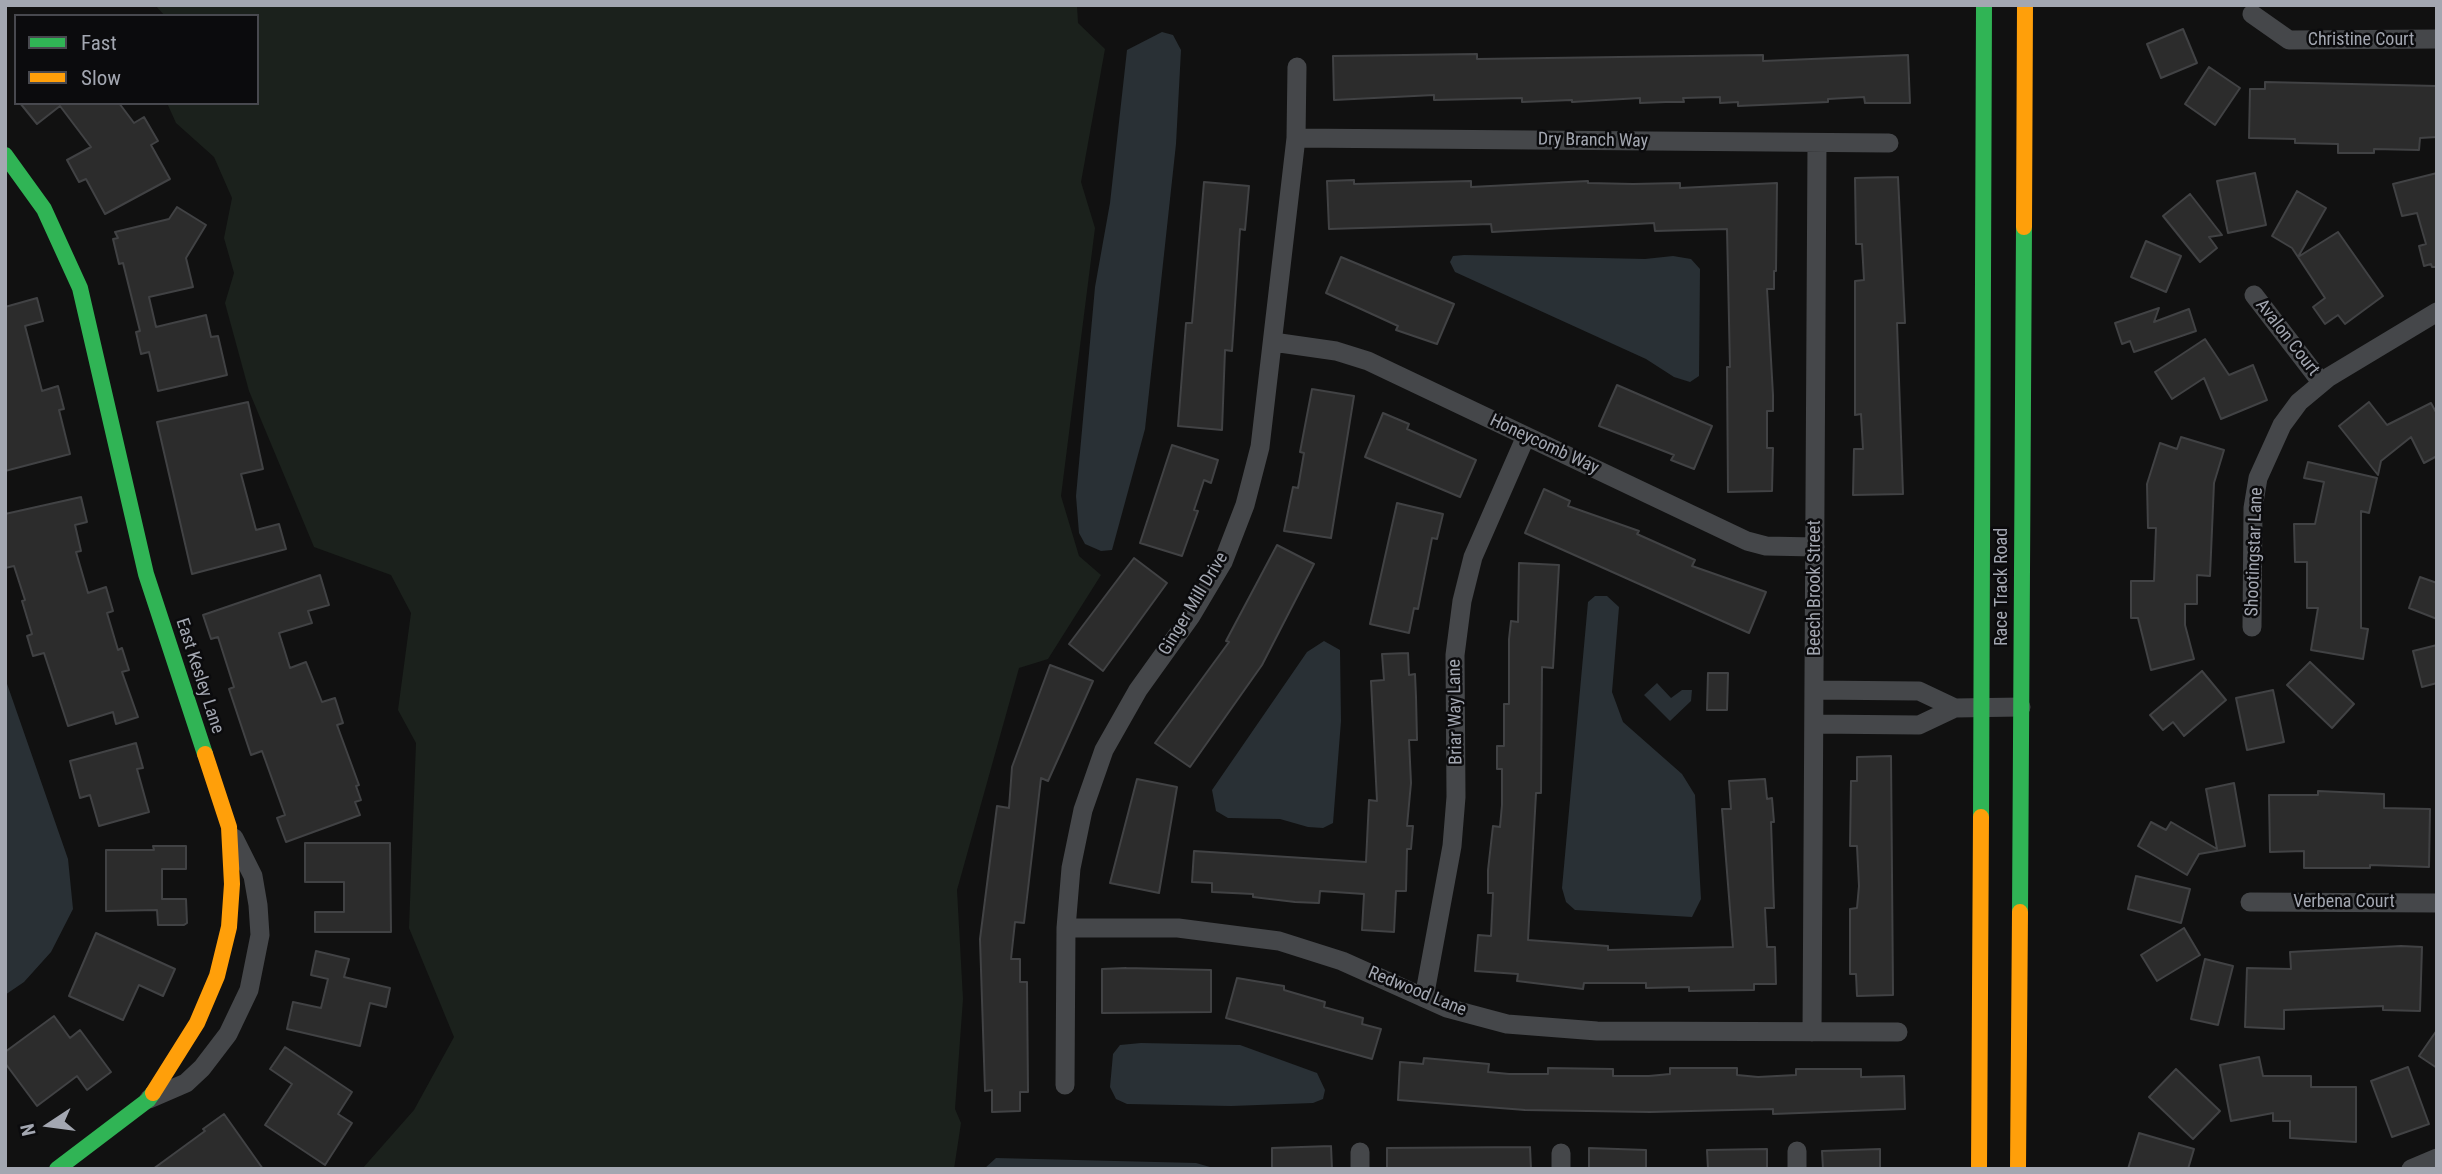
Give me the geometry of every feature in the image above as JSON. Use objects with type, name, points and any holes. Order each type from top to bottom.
[{"type":"main road","name":"Race Track Road","points":[[1979,1169],[1984,5]]},
{"type":"main road","name":"Race Track Road","points":[[2018,1169],[2025,5]]},
{"type":"main road","name":"East Kesley Lane","points":[[5,155],[44,209],[80,288],[146,574],[229,827],[232,884],[229,927],[217,976],[185,1045],[148,1100],[57,1169]]},
{"type":"street","name":"Christine Court","points":[[2252,14],[2289,40],[2437,39]]},
{"type":"street","name":"Ginger Mill Drive","points":[[1065,1085],[1066,928],[1071,868],[1083,810],[1104,750],[1138,690],[1191,616],[1217,573],[1245,505],[1260,447],[1296,138],[1297,67]]},
{"type":"street","name":"Dry Branch Way","points":[[1296,138],[1889,143]]},
{"type":"street","name":"Beech Brook Street","points":[[1812,1032],[1817,143]]},
{"type":"street","name":"Avalon Court","points":[[2254,295],[2321,382]]},
{"type":"street","name":"Shootingstar Lane","points":[[2252,627],[2253,508],[2258,478],[2267,451],[2282,425],[2321,382],[2437,312]]},
{"type":"street","name":"Honeycomb Way","points":[[1273,342],[1336,351],[1368,361],[1747,541],[1766,546],[1815,547]]},
{"type":"street","name":"Briar Way Lane","points":[[1424,998],[1449,859],[1457,797],[1455,655],[1462,601],[1473,556],[1526,436]]},
{"type":"street","points":[[1814,690],[1919,691],[1955,708]]},
{"type":"street","points":[[1814,724],[1919,725],[1955,708],[2021,706]]},
{"type":"street","points":[[148,1100],[186,1083],[202,1068],[228,1034],[249,990],[260,935],[258,905],[253,876],[229,827]]},
{"type":"street","name":"Verbena Court","points":[[2250,902],[2437,903]]},
{"type":"street","name":"Redwood Lane","points":[[1066,928],[1178,928],[1279,941],[1342,961],[1447,1008],[1507,1024],[1597,1031],[1898,1032]]},
{"type":"street","points":[[2411,1169],[2437,1158]]},
{"type":"shaded area","points":[[155,5],[1077,5],[1078,23],[1105,49],[1081,182],[1095,228],[1061,496],[1079,556],[1101,575],[1048,659],[1019,668],[957,890],[963,999],[955,1109],[961,1123],[954,1169],[362,1169],[414,1110],[454,1037],[409,928],[416,743],[398,710],[411,613],[391,575],[314,547],[249,391],[225,303],[234,273],[224,238],[232,198],[214,157],[176,123],[168,105],[259,105],[259,14],[163,14]]},
{"type":"shaded area","points":[[1162,32],[1173,35],[1181,50],[1176,144],[1145,429],[1112,550],[1101,551],[1085,544],[1079,533],[1076,496],[1095,287],[1110,203],[1127,50]]},
{"type":"shaded area","points":[[1453,256],[1645,259],[1673,256],[1691,259],[1700,269],[1699,376],[1690,382],[1674,377],[1646,359],[1455,272],[1450,262]]},
{"type":"shaded area","points":[[1595,596],[1607,596],[1619,607],[1612,692],[1623,722],[1682,774],[1695,795],[1701,899],[1692,917],[1575,910],[1566,902],[1562,888],[1588,602]]},
{"type":"shaded area","points":[[1324,641],[1340,650],[1341,721],[1333,823],[1323,828],[1308,827],[1280,819],[1228,818],[1216,811],[1212,790],[1307,652]]},
{"type":"shaded area","points":[[5,678],[68,859],[73,909],[51,952],[24,982],[5,995]]},
{"type":"shaded area","points":[[1657,683],[1671,698],[1682,690],[1692,690],[1691,701],[1670,721],[1644,695]]},
{"type":"shaded area","points":[[1120,1045],[1240,1045],[1317,1073],[1325,1090],[1323,1099],[1313,1103],[1231,1106],[1127,1104],[1116,1099],[1110,1087],[1113,1054]]},
{"type":"shaded area","points":[[996,1158],[1196,1163],[1217,1169],[984,1169]]},
{"type":"building","points":[[2183,29],[2197,63],[2161,78],[2147,44]]},
{"type":"building","points":[[1477,54],[1477,59],[1763,55],[1763,61],[1908,55],[1910,103],[1865,103],[1864,97],[1828,99],[1828,102],[1738,106],[1738,102],[1720,103],[1720,97],[1683,98],[1684,102],[1640,103],[1640,98],[1572,102],[1522,102],[1522,98],[1434,100],[1434,95],[1334,100],[1333,56]]},
{"type":"building","points":[[2209,67],[2240,88],[2215,125],[2185,104]]},
{"type":"building","points":[[2265,82],[2437,86],[2437,137],[2420,138],[2419,150],[2374,149],[2374,153],[2338,153],[2338,144],[2249,138],[2250,89],[2265,89]]},
{"type":"building","points":[[22,105],[120,105],[134,123],[144,117],[158,141],[151,145],[170,179],[105,214],[86,179],[79,182],[67,160],[91,147],[60,106],[37,124]]},
{"type":"building","points":[[2255,173],[2266,225],[2228,233],[2217,181]]},
{"type":"building","points":[[2437,173],[2437,267],[2432,267],[2431,264],[2424,266],[2419,246],[2426,244],[2417,213],[2402,216],[2393,184]]},
{"type":"building","points":[[1898,177],[1905,323],[1897,323],[1903,494],[1853,495],[1854,449],[1863,449],[1861,414],[1855,415],[1855,281],[1864,280],[1862,244],[1856,244],[1855,178]]},
{"type":"building","points":[[1354,180],[1354,184],[1471,181],[1471,187],[1588,181],[1680,183],[1680,188],[1777,183],[1776,271],[1774,289],[1767,289],[1773,411],[1767,411],[1767,448],[1773,448],[1772,491],[1728,492],[1727,367],[1730,367],[1727,229],[1655,231],[1654,223],[1492,232],[1491,224],[1329,229],[1327,181]]},
{"type":"building","points":[[1204,182],[1249,186],[1245,230],[1240,229],[1232,351],[1225,350],[1222,430],[1178,426],[1186,323],[1192,323]]},
{"type":"building","points":[[2297,191],[2326,208],[2298,257],[2292,248],[2272,236]]},
{"type":"building","points":[[2190,194],[2222,235],[2209,237],[2217,248],[2200,262],[2163,216]]},
{"type":"building","points":[[177,207],[206,225],[186,258],[193,287],[149,297],[156,327],[206,315],[211,337],[218,336],[227,375],[158,391],[149,352],[141,354],[136,332],[140,331],[123,263],[119,264],[113,239],[118,238],[115,232],[169,219]]},
{"type":"building","points":[[2338,232],[2383,296],[2345,324],[2338,315],[2325,324],[2313,307],[2325,298],[2298,257]]},
{"type":"building","points":[[2146,241],[2181,256],[2166,292],[2131,277]]},
{"type":"building","points":[[1341,257],[1454,304],[1437,344],[1396,330],[1398,326],[1326,293]]},
{"type":"building","points":[[37,298],[43,321],[25,326],[42,391],[58,386],[64,409],[59,410],[70,454],[5,471],[5,307]]},
{"type":"building","points":[[2159,308],[2154,322],[2189,309],[2196,331],[2134,352],[2130,341],[2122,344],[2115,323]]},
{"type":"building","points":[[2205,339],[2229,375],[2253,365],[2267,400],[2221,419],[2204,378],[2172,399],[2155,372]]},
{"type":"building","points":[[1617,385],[1712,426],[1694,469],[1671,460],[1674,455],[1599,426]]},
{"type":"building","points":[[1312,389],[1354,396],[1331,538],[1284,531],[1293,487],[1298,488],[1304,453],[1300,452]]},
{"type":"building","points":[[248,402],[263,469],[241,474],[256,530],[279,524],[286,549],[192,574],[157,422]]},
{"type":"building","points":[[2369,402],[2387,425],[2431,403],[2437,414],[2437,456],[2424,463],[2411,437],[2381,461],[2378,475],[2339,426]]},
{"type":"building","points":[[1383,413],[1409,424],[1407,429],[1476,460],[1460,497],[1365,457]]},
{"type":"building","points":[[2181,437],[2224,450],[2214,483],[2210,576],[2197,575],[2197,604],[2185,604],[2185,625],[2194,659],[2151,670],[2138,618],[2131,618],[2131,581],[2154,581],[2156,528],[2148,528],[2147,484],[2160,443],[2177,449]]},
{"type":"building","points":[[1172,445],[1218,460],[1211,483],[1204,480],[1194,510],[1198,511],[1182,556],[1140,543]]},
{"type":"building","points":[[2308,462],[2377,478],[2369,513],[2361,511],[2361,628],[2368,629],[2363,659],[2311,650],[2318,608],[2307,608],[2307,562],[2295,562],[2294,524],[2315,524],[2324,482],[2304,478]]},
{"type":"building","points":[[1544,489],[1570,501],[1568,506],[1639,531],[1637,534],[1695,560],[1692,566],[1766,592],[1749,633],[1525,533]]},
{"type":"building","points":[[81,497],[87,522],[75,525],[81,551],[76,552],[88,593],[106,587],[113,611],[107,613],[118,650],[122,648],[129,670],[122,672],[138,717],[116,724],[113,712],[68,726],[44,653],[33,656],[27,636],[32,634],[22,601],[25,600],[14,566],[5,568],[5,514]]},
{"type":"building","points":[[1397,503],[1443,514],[1437,539],[1432,538],[1418,609],[1414,608],[1409,633],[1370,624]]},
{"type":"building","points":[[1277,545],[1314,564],[1262,665],[1190,767],[1155,743],[1229,642],[1226,641]]},
{"type":"building","points":[[1134,558],[1167,583],[1103,671],[1069,644]]},
{"type":"building","points":[[1519,563],[1559,565],[1553,668],[1542,667],[1541,793],[1536,793],[1528,940],[1608,946],[1608,950],[1733,947],[1722,809],[1731,809],[1729,781],[1765,779],[1767,799],[1772,798],[1774,822],[1771,822],[1774,908],[1765,908],[1767,947],[1775,947],[1776,984],[1754,984],[1754,990],[1689,991],[1689,987],[1646,988],[1646,983],[1584,983],[1583,989],[1517,981],[1518,974],[1475,971],[1478,935],[1491,936],[1493,893],[1488,893],[1488,870],[1493,826],[1500,827],[1502,805],[1502,769],[1497,769],[1497,746],[1504,746],[1504,704],[1509,704],[1511,621],[1518,622]]},
{"type":"building","points":[[320,575],[329,605],[308,611],[312,623],[279,633],[290,668],[306,662],[322,702],[335,698],[343,723],[337,725],[359,785],[356,786],[361,800],[355,802],[360,815],[286,842],[277,818],[285,815],[262,751],[251,755],[229,689],[234,687],[218,637],[211,639],[203,615]]},
{"type":"building","points":[[2420,577],[2437,583],[2437,619],[2409,608]]},
{"type":"building","points":[[2437,645],[2437,683],[2422,687],[2413,651]]},
{"type":"building","points":[[1408,653],[1409,675],[1415,674],[1416,697],[1417,740],[1409,740],[1411,783],[1407,826],[1413,826],[1411,849],[1407,849],[1406,891],[1396,891],[1394,932],[1362,930],[1364,894],[1320,891],[1319,903],[1295,902],[1253,897],[1253,894],[1212,892],[1212,883],[1192,882],[1194,851],[1366,862],[1369,800],[1377,801],[1371,681],[1384,680],[1382,654]]},
{"type":"building","points":[[2310,662],[2354,704],[2332,728],[2287,685]]},
{"type":"building","points":[[1050,665],[1093,681],[1048,781],[1041,778],[1024,923],[1015,922],[1011,959],[1020,959],[1020,982],[1027,982],[1028,1092],[1020,1092],[1020,1111],[992,1112],[992,1090],[985,1091],[980,939],[997,806],[1009,808],[1012,767]]},
{"type":"building","points":[[2202,671],[2226,700],[2184,736],[2173,722],[2163,730],[2150,715]]},
{"type":"building","points":[[1708,673],[1728,673],[1727,710],[1707,710]]},
{"type":"building","points":[[2273,690],[2284,742],[2247,750],[2236,698]]},
{"type":"building","points":[[136,743],[143,768],[137,769],[149,812],[99,826],[90,795],[80,798],[70,761]]},
{"type":"building","points":[[1891,756],[1893,995],[1857,996],[1856,974],[1850,974],[1850,909],[1857,908],[1859,886],[1857,846],[1850,846],[1851,781],[1857,781],[1857,757]]},
{"type":"building","points":[[1137,779],[1177,787],[1159,893],[1110,883]]},
{"type":"building","points":[[2234,783],[2245,846],[2199,854],[2187,875],[2138,846],[2151,822],[2166,830],[2171,822],[2217,849],[2206,789]]},
{"type":"building","points":[[2318,791],[2384,794],[2384,808],[2430,809],[2429,867],[2370,865],[2370,868],[2304,868],[2304,851],[2270,852],[2269,795],[2318,795]]},
{"type":"building","points":[[305,843],[390,843],[391,932],[315,932],[315,912],[344,912],[344,882],[305,882]]},
{"type":"building","points":[[153,846],[186,846],[186,869],[162,869],[162,899],[186,899],[187,923],[184,925],[158,925],[157,910],[106,911],[106,850],[154,850]]},
{"type":"building","points":[[2136,876],[2190,889],[2181,923],[2128,909]]},
{"type":"building","points":[[2184,928],[2200,955],[2157,981],[2141,955]]},
{"type":"building","points":[[96,933],[175,969],[163,996],[139,985],[123,1020],[69,996]]},
{"type":"building","points":[[2422,947],[2420,1011],[2383,1010],[2383,1006],[2284,1010],[2284,1029],[2245,1027],[2247,968],[2291,969],[2290,952]]},
{"type":"building","points":[[316,951],[349,959],[344,977],[390,988],[386,1007],[370,1003],[360,1046],[287,1029],[293,1002],[321,1008],[328,979],[311,975]]},
{"type":"building","points":[[2205,959],[2233,966],[2218,1025],[2191,1019]]},
{"type":"building","points":[[1102,969],[1211,970],[1211,1012],[1102,1013]]},
{"type":"building","points":[[1237,978],[1284,986],[1284,990],[1325,1002],[1324,1007],[1363,1018],[1362,1024],[1381,1029],[1372,1059],[1226,1018]]},
{"type":"building","points":[[54,1016],[70,1038],[80,1030],[111,1072],[87,1090],[77,1076],[37,1106],[5,1063],[5,1052]]},
{"type":"building","points":[[2437,1030],[2437,1068],[2419,1056]]},
{"type":"building","points":[[285,1047],[352,1092],[338,1114],[352,1123],[325,1165],[265,1125],[292,1084],[270,1069]]},
{"type":"building","points":[[2259,1057],[2263,1076],[2311,1076],[2311,1087],[2356,1087],[2356,1142],[2290,1138],[2290,1121],[2273,1121],[2273,1113],[2231,1121],[2220,1065]]},
{"type":"building","points":[[1424,1058],[1489,1064],[1488,1072],[1509,1074],[1548,1074],[1548,1068],[1613,1069],[1613,1076],[1649,1076],[1670,1074],[1670,1068],[1737,1068],[1737,1075],[1758,1077],[1796,1075],[1796,1069],[1861,1069],[1861,1077],[1904,1076],[1905,1109],[1773,1114],[1773,1109],[1650,1112],[1525,1110],[1398,1100],[1400,1062],[1423,1064]]},
{"type":"building","points":[[2408,1067],[2429,1124],[2392,1137],[2371,1081]]},
{"type":"building","points":[[2176,1069],[2220,1111],[2193,1139],[2149,1097]]},
{"type":"building","points":[[224,1114],[263,1169],[153,1169],[205,1131],[203,1129]]},
{"type":"building","points":[[2139,1133],[2194,1149],[2188,1169],[2128,1169]]},
{"type":"building","points":[[1331,1146],[1332,1169],[1272,1169],[1272,1148]]},
{"type":"building","points":[[1530,1147],[1531,1169],[1387,1169],[1387,1148]]},
{"type":"building","points":[[1589,1148],[1646,1150],[1646,1169],[1589,1169]]},
{"type":"building","points":[[1767,1149],[1767,1169],[1708,1169],[1707,1150]]},
{"type":"building","points":[[1880,1149],[1880,1169],[1823,1169],[1822,1151]]},
{"type":"traffic: fast","points":[[1981,817],[1984,5]]},
{"type":"traffic: fast","points":[[5,155],[44,209],[80,288],[146,574],[205,754]]},
{"type":"traffic: fast","points":[[2020,912],[2024,227]]},
{"type":"traffic: fast","points":[[57,1169],[148,1100],[153,1093]]},
{"type":"traffic: slow","points":[[2024,227],[2025,5]]},
{"type":"traffic: slow","points":[[153,1093],[197,1023],[217,976],[229,927],[232,884],[229,827],[205,754]]},
{"type":"traffic: slow","points":[[1979,1169],[1981,817]]},
{"type":"traffic: slow","points":[[2018,1169],[2020,912]]}]
